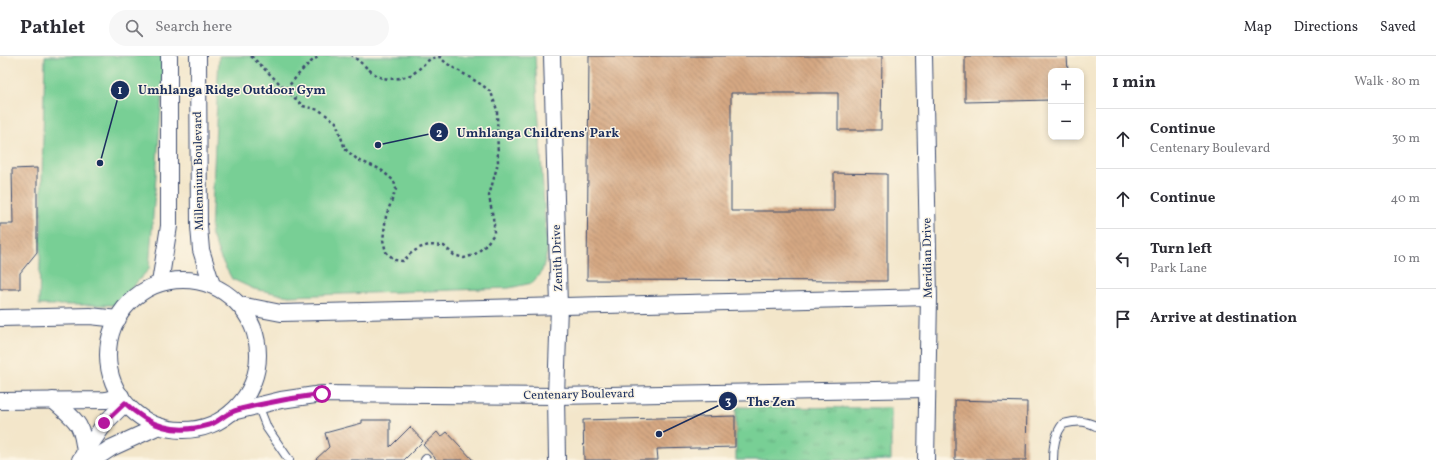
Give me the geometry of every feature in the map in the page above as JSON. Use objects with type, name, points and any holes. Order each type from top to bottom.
[{"type":"street","points":[[160,283],[169,226],[169,56]]},
{"type":"street","name":"Millennium Boulevard","points":[[198,56],[199,227],[202,250],[212,285]]},
{"type":"street","name":"Zenith Drive","points":[[552,56],[559,306],[556,396],[557,460]]},
{"type":"street","name":"Meridian Drive","points":[[924,56],[929,297],[926,460]]},
{"type":"street","points":[[187,280],[212,285],[227,293],[240,305],[252,325],[258,348],[256,372],[248,394],[232,412],[210,425],[185,430],[159,426],[135,413],[123,400],[112,380],[108,359],[110,338],[118,318],[129,303],[143,291],[160,283],[187,280]]},
{"type":"street","points":[[240,305],[281,313],[929,297]]},
{"type":"street","points":[[0,318],[90,316],[118,318]]},
{"type":"street","name":"Centenary Boulevard","points":[[232,412],[281,400],[322,394],[556,396],[927,389]]},
{"type":"street","points":[[53,400],[72,416],[79,425],[82,432],[86,458]]},
{"type":"street","points":[[0,401],[123,400]]},
{"type":"street","points":[[86,458],[104,423],[123,400]]},
{"type":"street","points":[[86,458],[159,426]]},
{"type":"lane","points":[[258,405],[268,428],[289,460]]},
{"type":"lane","points":[[1053,460],[1054,445],[1057,433],[1063,424],[1077,421],[1096,426]]},
{"type":"path","points":[[251,56],[303,106],[319,110],[336,122],[345,149],[358,160],[380,168],[394,181],[396,189],[386,216],[383,240],[386,252],[390,256],[395,260],[403,261],[419,248],[429,245],[444,246],[454,255],[464,258],[474,255],[485,246],[494,234],[494,223],[489,196],[498,163],[497,110],[491,92],[446,63],[440,57],[432,57],[413,74],[403,77],[382,78],[352,56]]},
{"type":"path","points":[[286,89],[303,70],[320,56]]},
{"type":"green space","points":[[45,56],[165,56],[149,269],[116,305],[39,305]]},
{"type":"green space","points":[[219,56],[535,56],[547,253],[542,271],[532,283],[509,288],[289,296],[254,289],[232,279],[221,259],[211,233]]},
{"type":"green space","points":[[736,407],[891,408],[891,460],[736,460]]},
{"type":"building","points":[[589,56],[882,56],[881,130],[838,130],[838,93],[731,93],[731,211],[834,211],[834,173],[887,174],[887,281],[587,280]]},
{"type":"building","points":[[965,56],[1067,56],[1068,68],[1048,68],[1048,100],[965,102]]},
{"type":"building","points":[[37,168],[37,252],[20,273],[20,289],[0,289],[0,224],[13,224],[12,169]]},
{"type":"building","points":[[955,400],[1027,402],[1026,460],[955,460]]},
{"type":"building","points":[[735,416],[735,447],[657,449],[658,460],[584,460],[583,420]]},
{"type":"building","points":[[362,420],[390,420],[390,447],[410,427],[423,441],[404,460],[315,460],[329,447],[325,433],[362,423]]},
{"type":"building","points":[[437,432],[441,437],[447,432],[473,460],[437,460],[423,445]]},
{"type":"place","name":"Umhlanga Childrens' Park","points":[[378,145]]},
{"type":"place","name":"Umhlanga Ridge Outdoor Gym","points":[[100,163]]},
{"type":"place","name":"The Zen","points":[[659,434]]},
{"type":"route","points":[[104,423],[125,403],[135,413],[159,426],[185,430],[210,425],[232,412],[281,400],[322,394]]}]
